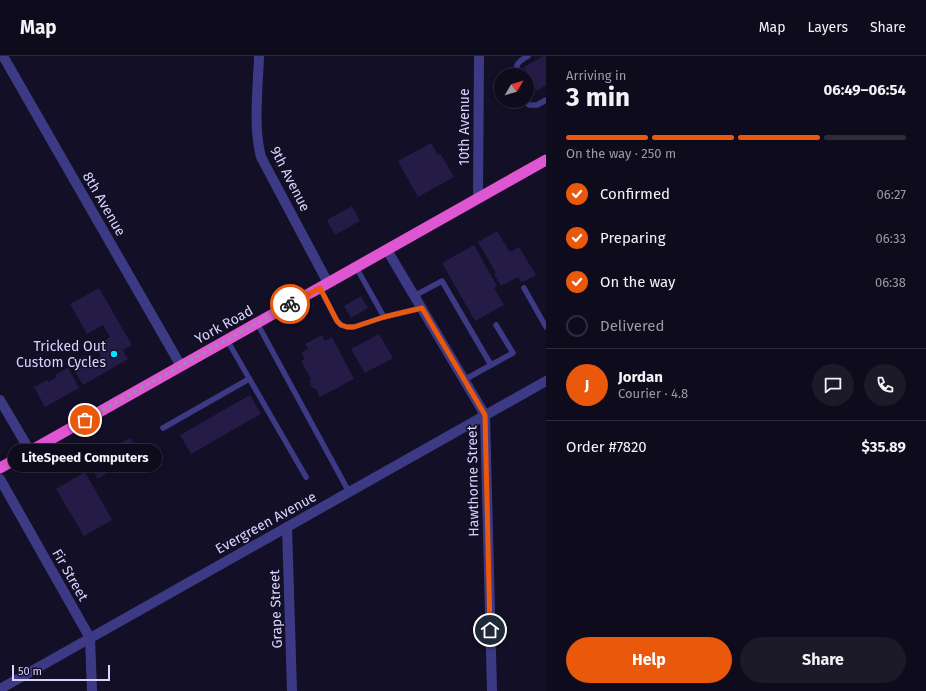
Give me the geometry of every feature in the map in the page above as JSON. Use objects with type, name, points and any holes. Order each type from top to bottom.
[{"type":"highway","name":"York Road","points":[[0,468],[546,160]]},
{"type":"street","name":"8th Avenue","points":[[3,56],[181,366]]},
{"type":"street","name":"9th Avenue","points":[[259,56],[258,144],[262,157],[324,285]]},
{"type":"street","name":"10th Avenue","points":[[478,198],[479,56]]},
{"type":"street","name":"Hawthorne Street","points":[[387,250],[485,415],[492,691]]},
{"type":"street","name":"Evergreen Avenue","points":[[0,689],[546,381]]},
{"type":"street","points":[[0,400],[30,451]]},
{"type":"street","name":"Fir Street","points":[[0,479],[90,638],[92,691]]},
{"type":"street","name":"Grape Street","points":[[287,527],[292,691]]},
{"type":"lane","points":[[516,68],[520,60],[528,56]]},
{"type":"lane","points":[[534,105],[546,100]]},
{"type":"lane","points":[[356,267],[384,317]]},
{"type":"lane","points":[[414,296],[442,281],[491,365]]},
{"type":"lane","points":[[324,285],[337,321],[341,325],[347,327],[354,327],[384,317],[422,308]]},
{"type":"lane","points":[[524,288],[546,327]]},
{"type":"lane","points":[[258,323],[349,492]]},
{"type":"lane","points":[[464,380],[513,353],[496,325]]},
{"type":"lane","points":[[227,340],[306,477]]},
{"type":"lane","points":[[163,428],[249,379]]},
{"type":"building","points":[[543,56],[546,56],[546,85],[537,91],[534,85],[534,68],[524,67]]},
{"type":"building","points":[[431,143],[438,155],[440,153],[454,177],[418,197],[398,161]]},
{"type":"building","points":[[352,206],[360,221],[335,235],[327,220]]},
{"type":"building","points":[[497,231],[510,252],[519,247],[536,275],[523,282],[520,281],[518,277],[501,286],[494,274],[496,273],[478,242]]},
{"type":"building","points":[[474,245],[497,286],[494,288],[504,305],[475,321],[442,263]]},
{"type":"building","points":[[99,288],[132,345],[123,350],[128,359],[83,385],[72,366],[84,356],[86,359],[90,357],[97,369],[101,367],[97,359],[101,356],[95,346],[110,337],[103,325],[87,334],[70,304]]},
{"type":"building","points":[[361,296],[368,308],[351,318],[344,306]]},
{"type":"building","points":[[379,334],[393,358],[365,373],[351,349]]},
{"type":"building","points":[[322,335],[325,341],[332,337],[354,379],[320,397],[316,389],[312,388],[309,382],[311,379],[301,361],[305,359],[301,353],[308,349],[305,344]]},
{"type":"building","points":[[68,368],[79,388],[45,407],[34,387],[47,380],[48,382],[57,377],[55,375]]},
{"type":"building","points":[[250,395],[261,414],[191,454],[180,435]]},
{"type":"building","points":[[130,438],[141,458],[126,467],[115,446]]},
{"type":"building","points":[[102,453],[103,455],[105,454],[114,469],[98,479],[87,461]]},
{"type":"building","points":[[85,472],[112,520],[84,536],[56,489]]},
{"type":"way so far","points":[[85,420],[290,304]]},
{"type":"place","name":"Tricked Out Custom Cycles","points":[[114,354]]},
{"type":"place","name":"LiteSpeed Computers","points":[[85,420]]},
{"type":"route","points":[[290,304],[320,288],[337,321],[341,325],[347,327],[362,325],[376,319],[394,316],[422,308],[485,415],[490,630]]}]
